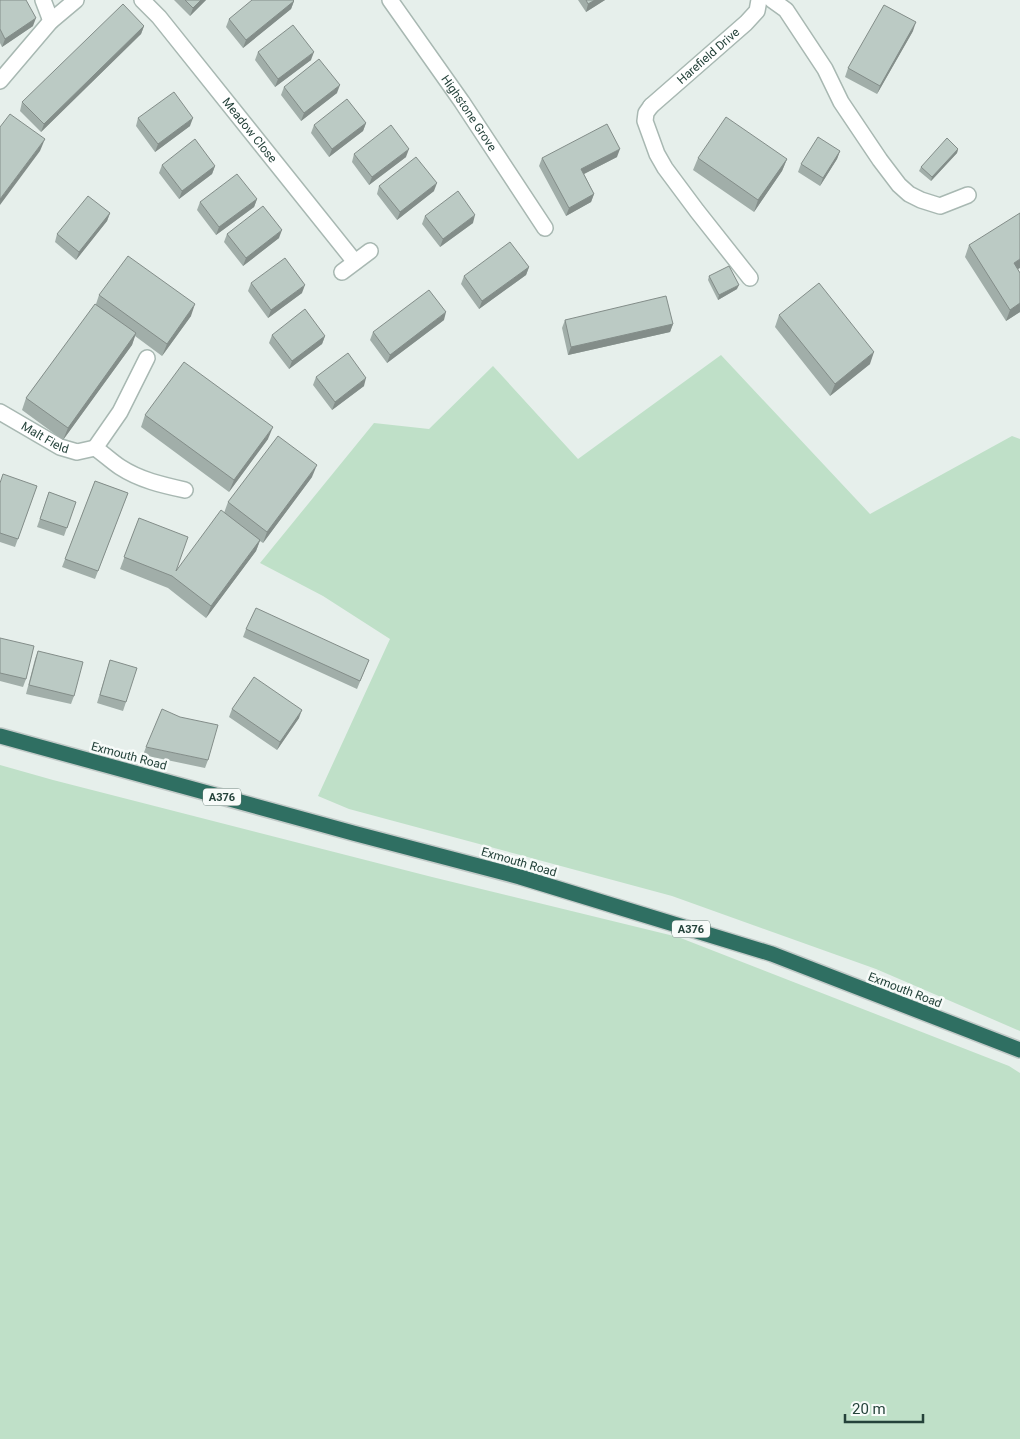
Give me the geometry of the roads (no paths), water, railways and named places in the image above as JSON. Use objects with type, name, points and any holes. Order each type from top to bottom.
[{"type":"highway","name":"Exmouth Road","points":[[0,736],[343,831],[520,877],[753,948],[1020,1050]]},
{"type":"street","points":[[43,0],[52,22]]},
{"type":"street","points":[[0,80],[52,22],[76,0]]},
{"type":"street","name":"Meadow Close","points":[[142,0],[159,18],[355,262]]},
{"type":"street","name":"Highstone Grove","points":[[390,0],[462,102],[545,228]]},
{"type":"street","name":"Harefield Drive","points":[[750,278],[665,168],[657,154],[645,121],[646,113],[651,106],[746,23],[757,11],[758,0]]},
{"type":"street","points":[[772,0],[786,10],[826,69],[841,102],[899,185],[909,194],[940,206],[968,195]]},
{"type":"street","points":[[342,272],[370,251]]},
{"type":"street","points":[[147,358],[120,412],[95,448],[120,467],[146,481],[185,490]]},
{"type":"street","name":"Malt Field","points":[[0,412],[60,447],[77,452],[95,448]]}]
